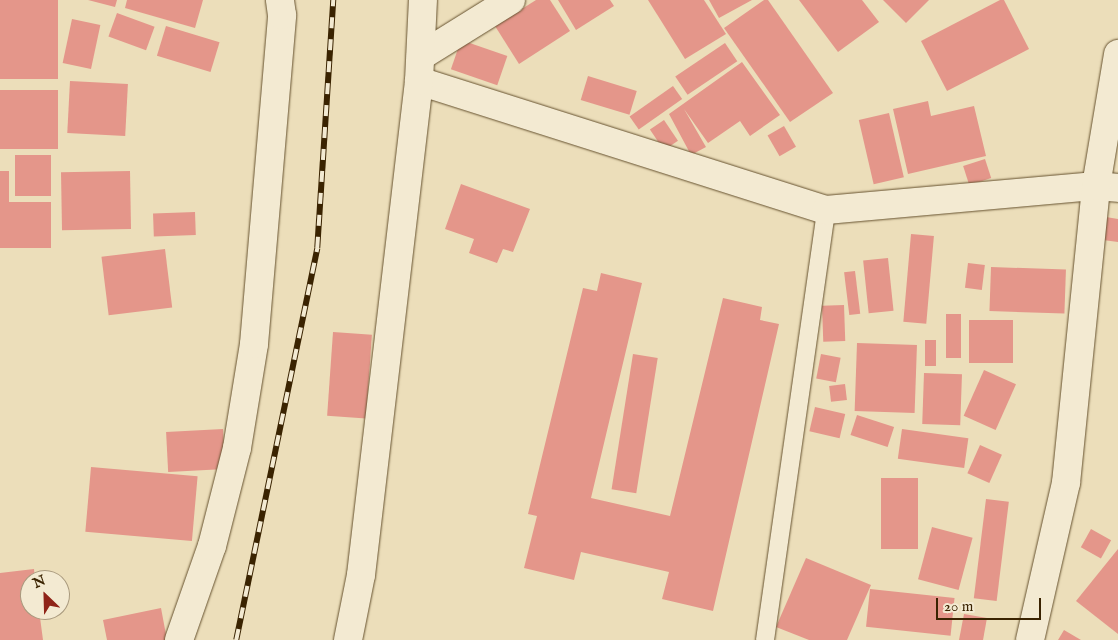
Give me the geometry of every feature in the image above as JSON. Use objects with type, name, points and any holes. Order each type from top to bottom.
[{"type":"street","points":[[179,640],[212,546],[237,448],[254,344],[282,15],[280,0]]},
{"type":"street","points":[[348,640],[361,575],[420,68],[423,0]]},
{"type":"street","points":[[420,68],[511,0]]},
{"type":"street","points":[[1030,640],[1066,483],[1107,187],[1118,54]]},
{"type":"street","points":[[420,68],[826,210],[1107,187]]},
{"type":"lane","points":[[765,640],[826,210]]},
{"type":"building","points":[[0,0],[58,0],[58,79],[0,79]]},
{"type":"building","points":[[88,0],[117,0],[115,7]]},
{"type":"building","points":[[127,0],[203,0],[195,28],[125,8]]},
{"type":"building","points":[[536,0],[550,0],[570,31],[519,64],[495,26]]},
{"type":"building","points":[[558,0],[610,0],[614,6],[576,30]]},
{"type":"building","points":[[648,0],[704,0],[726,34],[685,59]]},
{"type":"building","points":[[709,0],[752,0],[719,18]]},
{"type":"building","points":[[764,0],[768,0],[833,93],[790,122],[724,28]]},
{"type":"building","points":[[799,0],[862,0],[879,22],[838,52]]},
{"type":"building","points":[[883,0],[929,0],[906,23]]},
{"type":"building","points":[[1000,0],[1004,0],[1029,49],[947,91],[921,41]]},
{"type":"building","points":[[117,13],[155,27],[146,50],[108,36]]},
{"type":"building","points":[[72,19],[100,25],[91,69],[63,63]]},
{"type":"building","points":[[166,26],[220,42],[210,72],[157,56]]},
{"type":"building","points":[[461,40],[507,56],[497,85],[451,69]]},
{"type":"building","points":[[725,43],[737,61],[688,95],[675,77]]},
{"type":"building","points":[[742,62],[780,115],[750,136],[740,121],[708,143],[684,109],[706,147],[691,155],[669,114]]},
{"type":"building","points":[[588,76],[637,91],[629,115],[581,100]]},
{"type":"building","points":[[70,81],[128,84],[125,136],[67,133]]},
{"type":"building","points":[[673,86],[682,99],[639,130],[630,116]]},
{"type":"building","points":[[0,90],[58,90],[58,149],[0,149]]},
{"type":"building","points":[[928,101],[931,116],[974,106],[986,156],[908,174],[893,109]]},
{"type":"building","points":[[889,113],[904,177],[874,184],[859,120]]},
{"type":"building","points":[[664,120],[678,141],[664,150],[650,130]]},
{"type":"building","points":[[784,126],[796,147],[780,156],[768,136]]},
{"type":"building","points":[[15,155],[51,155],[51,196],[15,196]]},
{"type":"building","points":[[985,159],[991,178],[969,185],[963,166]]},
{"type":"building","points":[[0,171],[9,171],[9,202],[51,202],[51,248],[0,248]]},
{"type":"building","points":[[130,171],[131,229],[62,230],[61,172]]},
{"type":"building","points":[[461,184],[530,209],[513,252],[503,249],[497,263],[469,253],[474,239],[445,229]]},
{"type":"building","points":[[195,212],[196,235],[154,236],[153,213]]},
{"type":"building","points":[[1106,217],[1118,219],[1118,242],[1103,240]]},
{"type":"building","points":[[911,234],[934,236],[926,324],[903,322]]},
{"type":"building","points":[[165,249],[172,308],[109,315],[101,257]]},
{"type":"building","points":[[888,258],[894,311],[869,313],[863,261]]},
{"type":"building","points":[[968,263],[985,265],[982,290],[965,288]]},
{"type":"building","points":[[991,267],[1066,270],[1064,314],[989,311]]},
{"type":"building","points":[[855,271],[860,314],[849,315],[844,272]]},
{"type":"building","points":[[601,273],[642,283],[591,498],[670,516],[723,298],[762,307],[760,320],[779,324],[713,611],[662,599],[669,572],[581,552],[574,580],[524,568],[537,516],[528,514],[583,288],[597,291]]},
{"type":"building","points":[[844,305],[845,341],[823,342],[822,306]]},
{"type":"building","points":[[946,314],[961,314],[961,358],[946,358]]},
{"type":"building","points":[[969,320],[1013,320],[1013,363],[969,363]]},
{"type":"building","points":[[333,332],[372,335],[366,419],[327,416]]},
{"type":"building","points":[[925,340],[936,340],[936,366],[925,366]]},
{"type":"building","points":[[857,343],[917,345],[915,413],[855,411]]},
{"type":"building","points":[[633,354],[658,358],[636,493],[612,489]]},
{"type":"building","points":[[821,354],[841,358],[836,382],[816,379]]},
{"type":"building","points":[[984,370],[1016,384],[996,430],[964,416]]},
{"type":"building","points":[[924,373],[962,374],[960,425],[922,424]]},
{"type":"building","points":[[845,384],[847,400],[831,402],[829,386]]},
{"type":"building","points":[[815,407],[845,414],[840,438],[809,431]]},
{"type":"building","points":[[857,415],[894,427],[888,447],[851,435]]},
{"type":"building","points":[[223,429],[225,469],[168,472],[166,432]]},
{"type":"building","points":[[902,429],[968,438],[964,468],[898,459]]},
{"type":"building","points":[[980,445],[1002,455],[989,483],[967,473]]},
{"type":"building","points":[[91,467],[198,476],[192,541],[85,532]]},
{"type":"building","points":[[881,478],[918,478],[918,549],[881,549]]},
{"type":"building","points":[[986,499],[1009,502],[997,601],[974,598]]},
{"type":"building","points":[[932,527],[973,538],[959,590],[918,579]]},
{"type":"building","points":[[1091,529],[1111,540],[1101,559],[1081,547]]},
{"type":"building","points":[[1118,549],[1118,634],[1076,601]]},
{"type":"building","points":[[806,558],[871,585],[847,640],[809,640],[776,627]]},
{"type":"building","points":[[20,571],[20,620],[40,620],[43,640],[0,640],[0,573]]},
{"type":"building","points":[[870,589],[955,598],[951,636],[866,627]]},
{"type":"building","points":[[161,608],[167,640],[107,640],[103,620]]},
{"type":"building","points":[[964,614],[987,618],[983,640],[959,640]]},
{"type":"building","points":[[1064,630],[1081,640],[1058,640]]},
{"type":"railway","points":[[236,640],[317,248],[333,0]]}]
